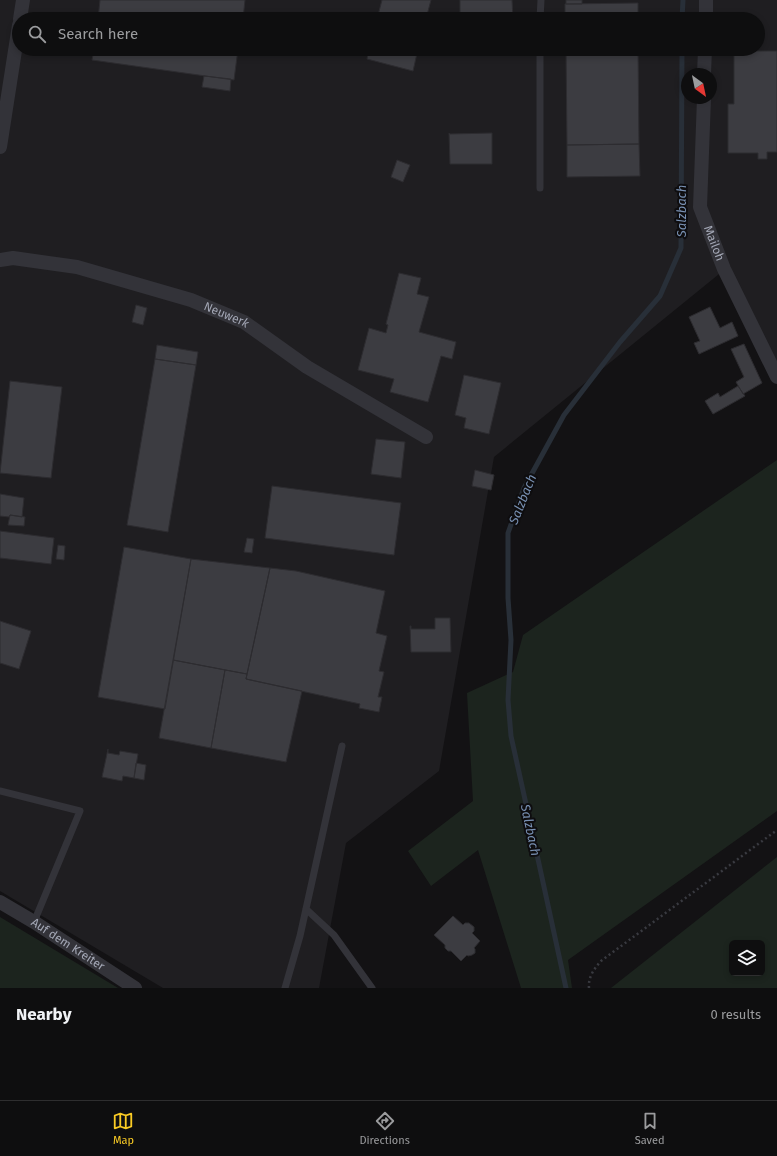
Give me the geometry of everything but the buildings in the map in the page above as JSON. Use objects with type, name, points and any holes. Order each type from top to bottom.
[{"type":"street","points":[[21,12],[23,0]]},
{"type":"street","points":[[706,0],[706,12]]},
{"type":"street","points":[[0,147],[14,56]]},
{"type":"street","points":[[704,68],[705,56]]},
{"type":"street","name":"Mailoh","points":[[704,104],[700,207],[724,269],[777,377]]},
{"type":"street","name":"Neuwerk","points":[[0,260],[13,258],[76,267],[197,303],[244,322],[307,367],[426,437]]},
{"type":"street","name":"Auf dem Kreiter","points":[[0,902],[34,922],[135,988]]},
{"type":"lane","points":[[540,0],[540,12]]},
{"type":"lane","points":[[540,56],[540,188]]},
{"type":"lane","points":[[285,988],[300,936],[342,746]]},
{"type":"lane","points":[[0,791],[80,811],[34,922]]},
{"type":"lane","points":[[306,909],[334,935],[372,988]]},
{"type":"path","points":[[589,988],[591,973],[601,961],[777,830]]},
{"type":"shaded area","points":[[0,0],[777,0],[777,377],[724,270],[494,457],[439,771],[346,843],[319,988],[163,988],[0,891]]},
{"type":"shaded area","points":[[777,460],[777,811],[568,960],[572,988],[521,988],[478,850],[431,886],[408,851],[473,801],[467,693],[513,672],[523,635]]},
{"type":"shaded area","points":[[777,857],[777,988],[611,988]]},
{"type":"shaded area","points":[[0,917],[118,988],[0,988]]},
{"type":"waterway","name":"Salzbach","points":[[682,12],[683,0]]},
{"type":"waterway","name":"Salzbach","points":[[566,988],[511,736],[508,700],[511,640],[508,598],[508,533],[524,488],[564,415],[620,342],[660,296],[681,248],[682,56]]}]
